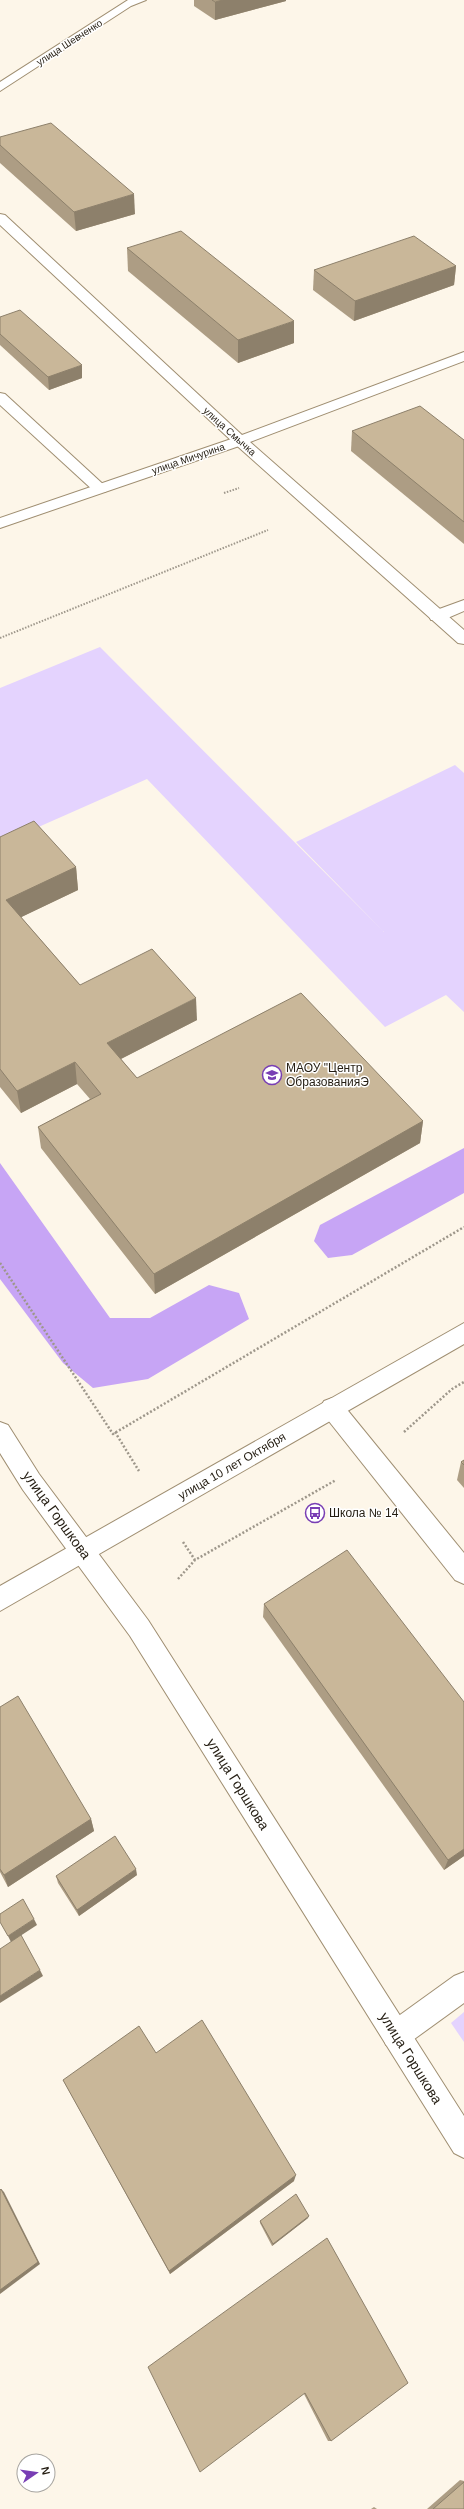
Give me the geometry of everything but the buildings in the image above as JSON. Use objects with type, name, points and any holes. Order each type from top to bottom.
[{"type":"street","name":"улица Шевченко","points":[[0,86],[127,4],[140,0]]},
{"type":"street","name":"улица Смычка","points":[[0,218],[240,441],[464,639]]},
{"type":"street","name":"улица Мичурина","points":[[0,523],[240,441],[464,356]]},
{"type":"street","points":[[0,397],[100,489]]},
{"type":"street","points":[[437,616],[464,605]]},
{"type":"street","name":"улица 10 лет Октября","points":[[0,1599],[464,1333]]},
{"type":"street","points":[[332,1408],[464,1572]]},
{"type":"street","name":"улица Горшкова","points":[[0,1432],[31,1482],[139,1628],[464,2143]]},
{"type":"street","points":[[396,2035],[464,1986]]},
{"type":"path","points":[[0,638],[268,530]]},
{"type":"path","points":[[0,1263],[113,1434],[464,1227]]},
{"type":"path","points":[[178,1579],[195,1560],[373,1459],[452,1389],[464,1382]]},
{"type":"shaded area","points":[[100,647],[384,932],[296,842],[455,765],[464,773],[464,1012],[446,995],[385,1027],[147,779],[0,844],[0,688]]},
{"type":"shaded area","points":[[464,1148],[464,1193],[352,1255],[328,1258],[314,1241],[320,1225]]},
{"type":"shaded area","points":[[0,1163],[110,1318],[150,1318],[209,1285],[239,1293],[249,1319],[148,1379],[93,1388],[63,1363],[0,1279]]},
{"type":"shaded area","points":[[464,2012],[464,2042],[451,2023]]},
{"type":"place","name":"МАОУ \"Центр ОбразованияЭ","points":[[272,1075]]},
{"type":"place","name":"Школа № 14","points":[[315,1513]]}]
